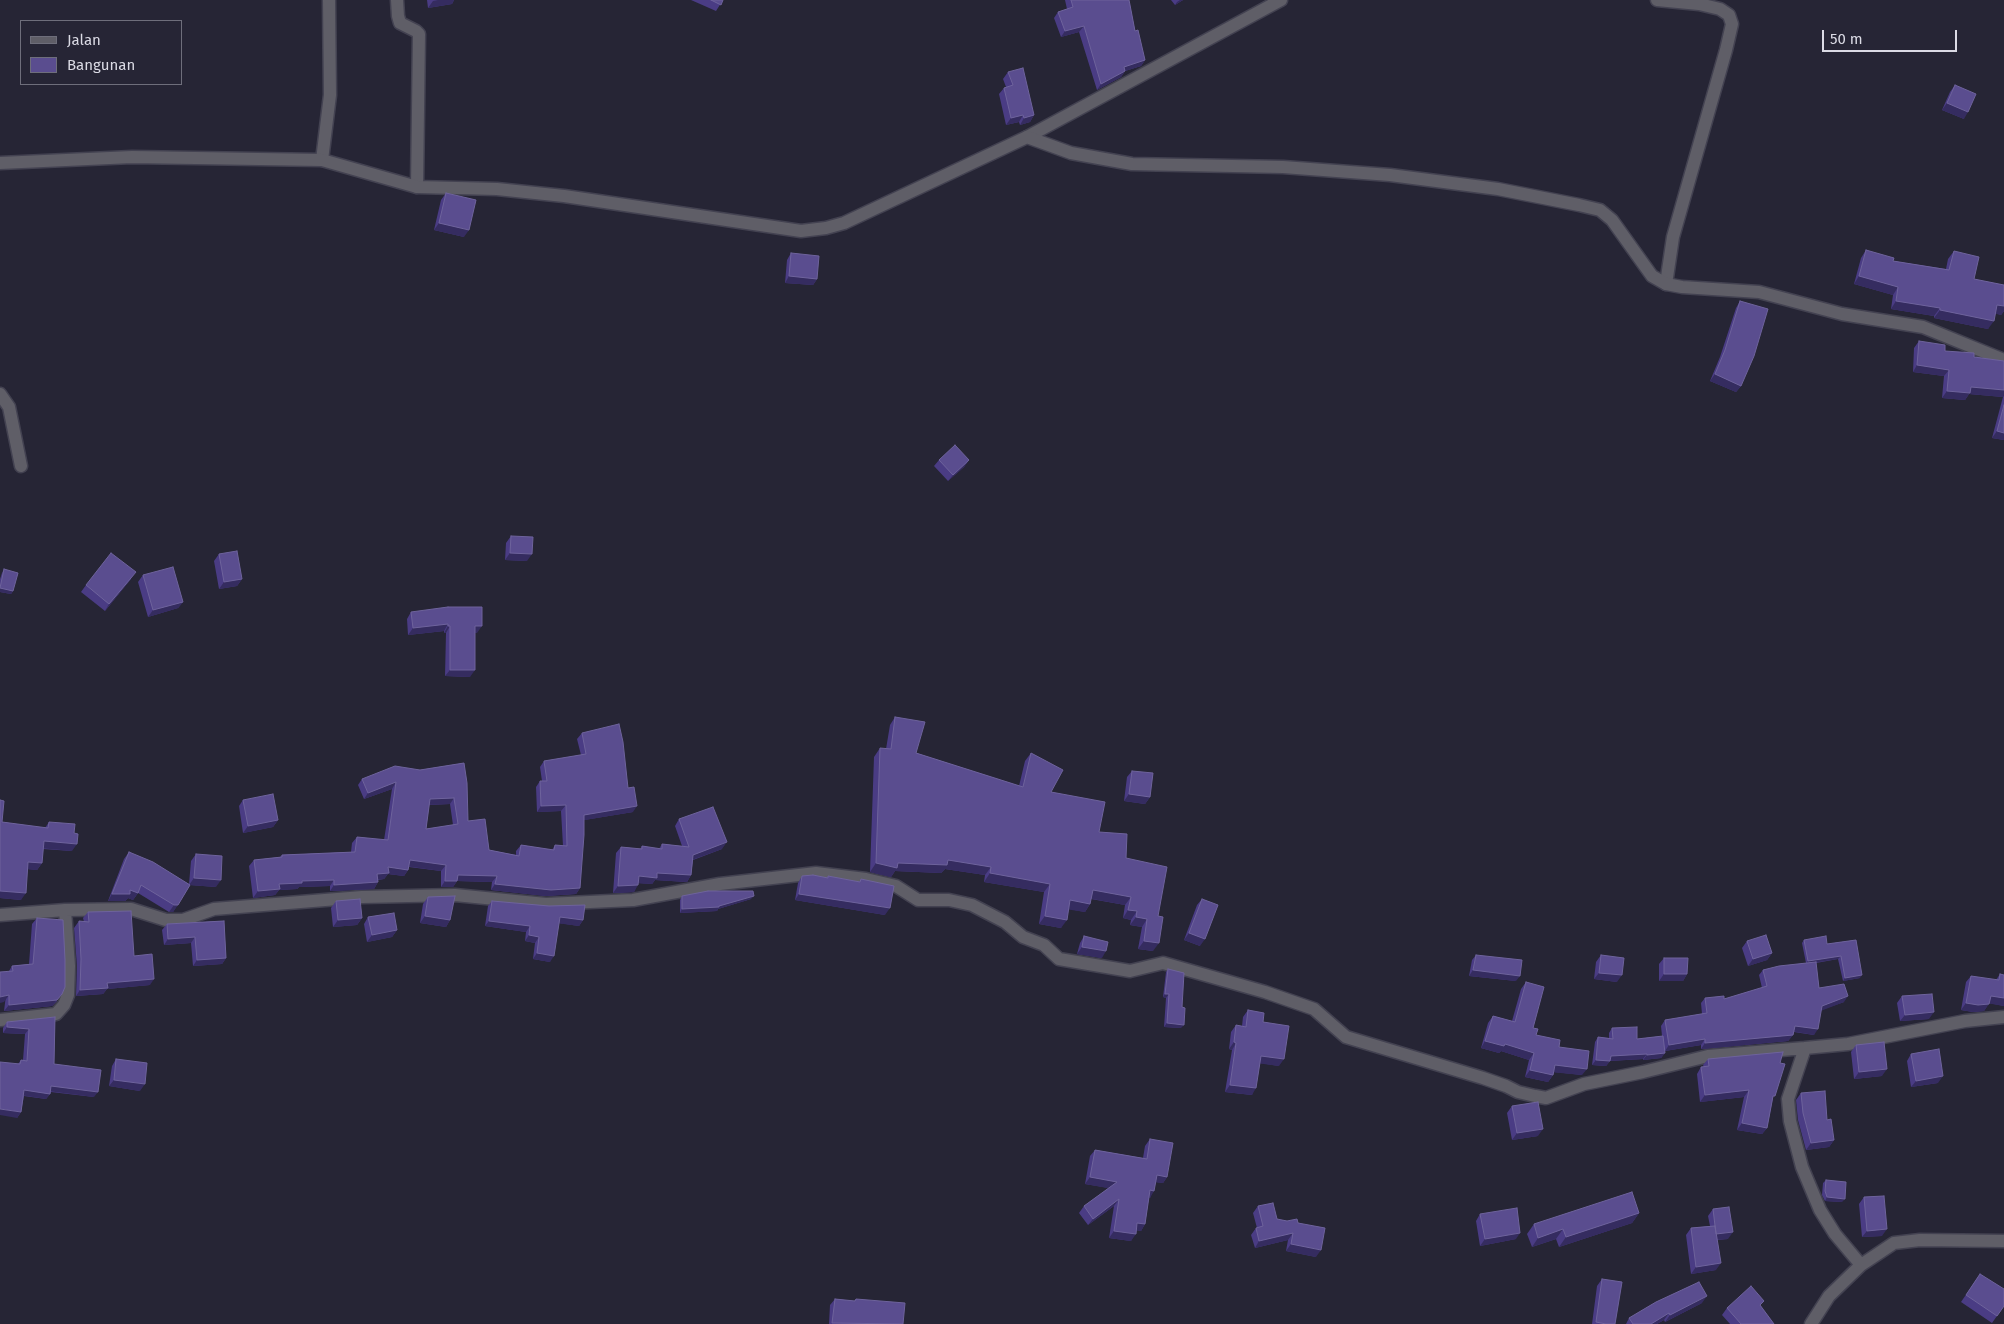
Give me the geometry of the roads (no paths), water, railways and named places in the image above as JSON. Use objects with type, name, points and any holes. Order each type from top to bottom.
[{"type":"street","points":[[322,160],[330,95],[329,0]]},
{"type":"street","points":[[397,0],[400,23],[419,34],[417,188]]},
{"type":"street","points":[[0,163],[132,157],[322,160],[417,188],[497,189],[564,196],[801,231],[826,228],[844,223],[1027,137],[1281,0]]},
{"type":"street","points":[[1657,0],[1720,8],[1729,15],[1732,24],[1673,237],[1666,284]]},
{"type":"street","points":[[1027,137],[1071,153],[1132,164],[1283,166],[1390,175],[1498,189],[1579,205],[1600,210],[1612,220],[1652,276],[1666,284],[1682,287],[1759,292],[1842,314],[1923,327],[2004,360]]},
{"type":"street","points":[[0,394],[9,407],[21,466]]},
{"type":"street","points":[[0,915],[65,910],[131,909],[166,920],[184,920],[214,909],[362,897],[455,895],[546,904],[633,900],[720,884],[816,873],[866,879],[896,886],[918,900],[950,900],[972,905],[1005,922],[1023,937],[1044,945],[1059,959],[1130,971],[1163,963],[1265,992],[1314,1009],[1346,1037],[1483,1078],[1518,1092],[1546,1098],[1584,1084],[1708,1056],[1848,1044],[1965,1021],[2004,1017]]},
{"type":"street","points":[[0,1020],[56,1014],[64,1005],[68,995],[69,966],[65,910]]},
{"type":"street","points":[[1805,1048],[1788,1099],[1790,1121],[1802,1167],[1820,1210],[1860,1265]]},
{"type":"street","points":[[1811,1324],[1829,1296],[1860,1265],[1894,1242],[1920,1240],[2004,1241]]}]
